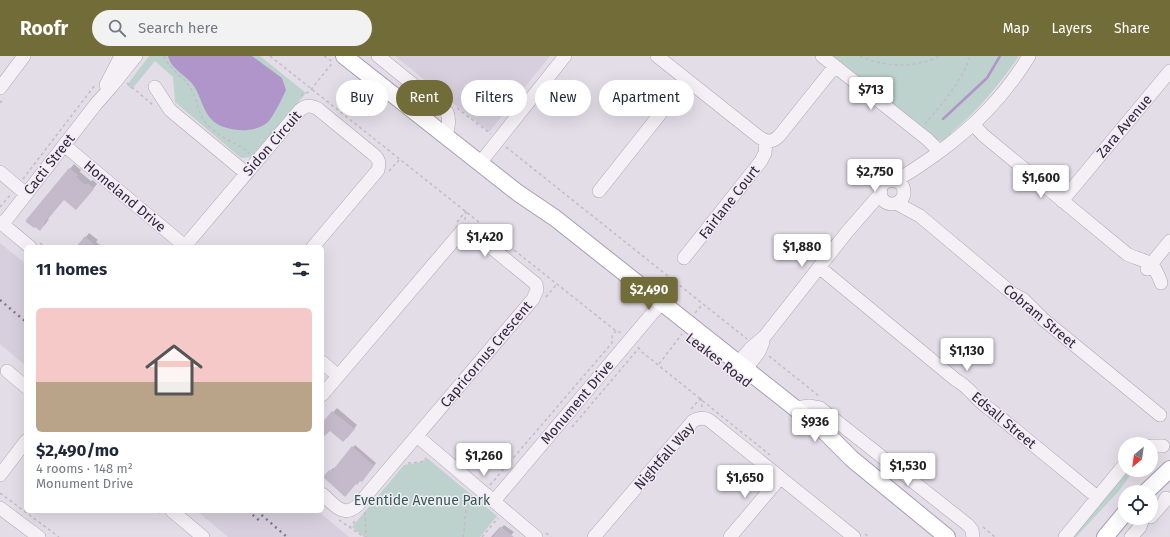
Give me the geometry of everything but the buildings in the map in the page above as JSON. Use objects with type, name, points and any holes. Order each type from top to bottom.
[{"type":"main road","name":"Leakes Road","points":[[337,59],[446,136],[518,193],[555,218],[658,306],[739,370],[823,440],[852,459]]},
{"type":"main road","name":"Leakes Road","points":[[739,370],[795,408],[825,432],[852,459],[947,537]]},
{"type":"main road","points":[[1155,485],[1167,475]]},
{"type":"main road","points":[[1105,537],[1118,521]]},
{"type":"street","points":[[0,88],[24,56]]},
{"type":"street","name":"Cacti Street","points":[[96,104],[121,56]]},
{"type":"street","name":"Cacti Street","points":[[1,223],[21,190],[64,145],[136,56]]},
{"type":"street","points":[[378,56],[447,112],[449,124],[446,136]]},
{"type":"street","points":[[480,163],[565,56]]},
{"type":"street","points":[[657,56],[687,80]]},
{"type":"street","points":[[822,56],[923,136],[936,148],[938,152]]},
{"type":"street","points":[[894,197],[882,186],[887,182],[894,181],[919,166],[960,137],[999,98],[1029,56]]},
{"type":"street","points":[[694,86],[766,142],[773,141],[779,136],[835,66]]},
{"type":"street","name":"Zara Avenue","points":[[1062,200],[1170,71]]},
{"type":"street","points":[[155,87],[170,110],[246,174]]},
{"type":"street","name":"Sidon Circuit","points":[[188,245],[300,110],[305,106],[318,109],[378,158],[380,164],[378,170],[315,245]]},
{"type":"street","points":[[599,191],[658,116]]},
{"type":"street","points":[[974,124],[983,135],[1126,254],[1133,263],[1155,270],[1166,286]]},
{"type":"street","name":"Fairlane Court","points":[[684,258],[761,161],[765,154],[766,142]]},
{"type":"street","name":"Homeland Drive","points":[[64,145],[184,245]]},
{"type":"street","points":[[739,370],[859,217],[867,210],[894,197],[919,166]]},
{"type":"street","points":[[0,172],[21,190]]},
{"type":"street","name":"Cobram Street","points":[[894,181],[901,185],[894,197],[920,216],[1013,294],[1023,299],[1044,320],[1160,415]]},
{"type":"street","points":[[1,223],[28,245]]},
{"type":"street","name":"Capricornus Crescent","points":[[324,400],[338,376],[461,232],[465,231],[476,235],[533,281],[537,288],[536,294],[416,436]]},
{"type":"street","points":[[1148,267],[1170,241]]},
{"type":"street","name":"Edsall Street","points":[[819,267],[956,380],[964,384],[982,405],[992,410],[1097,497]]},
{"type":"street","name":"Monument Drive","points":[[498,505],[635,343],[658,306]]},
{"type":"street","points":[[324,364],[338,376]]},
{"type":"street","points":[[6,371],[24,385]]},
{"type":"street","points":[[795,408],[809,406],[820,408],[968,525],[972,530],[973,537]]},
{"type":"street","name":"Nightfall Way","points":[[594,537],[690,425],[699,418],[708,420],[780,478]]},
{"type":"street","points":[[324,496],[343,511],[349,511],[357,506],[416,436],[536,537]]},
{"type":"street","points":[[0,475],[24,444]]},
{"type":"street","points":[[1065,537],[1118,472]]},
{"type":"street","points":[[730,537],[780,478],[859,535]]},
{"type":"street","points":[[1158,509],[1166,498]]},
{"type":"street","points":[[0,508],[39,537]]},
{"type":"street","points":[[174,513],[203,537]]},
{"type":"street","points":[[1132,537],[1141,525]]},
{"type":"path","points":[[164,56],[167,64],[186,81],[191,89],[201,116],[205,122],[221,136],[245,149],[250,155]]},
{"type":"path","points":[[270,56],[616,331],[635,343],[642,352],[772,457]]},
{"type":"path","points":[[312,89],[337,59],[324,56]]},
{"type":"path","points":[[860,56],[877,63],[891,65],[910,65],[922,63],[940,56]]},
{"type":"path","points":[[921,128],[955,85],[965,70],[970,56]]},
{"type":"path","points":[[0,207],[21,190],[98,82]]},
{"type":"path","points":[[453,104],[823,399]]},
{"type":"path","points":[[546,298],[557,284]]},
{"type":"path","points":[[569,430],[635,343]]},
{"type":"path","points":[[0,493],[24,511]]},
{"type":"path","points":[[463,537],[466,507],[473,496]]},
{"type":"path","points":[[482,537],[498,517],[498,505]]},
{"type":"path","points":[[357,506],[365,512],[365,537]]},
{"type":"path","points":[[26,513],[58,537]]},
{"type":"path","points":[[337,520],[365,537]]},
{"type":"path","points":[[983,527],[996,537]]},
{"type":"path","points":[[859,535],[869,537]]},
{"type":"shaded area","points":[[168,56],[252,56],[282,78],[286,90],[268,122],[262,126],[248,130],[225,127],[213,121],[204,109],[194,86],[172,65]]},
{"type":"shaded area","points":[[395,56],[550,56],[527,85],[527,80],[461,80],[461,109],[453,103],[453,80],[425,80]]},
{"type":"shaded area","points":[[469,116],[502,116],[489,132]]},
{"type":"shaded area","points":[[0,243],[24,262],[24,364],[0,344]]},
{"type":"shaded area","points":[[199,513],[320,513],[349,537],[228,537]]},
{"type":"green space","points":[[149,56],[260,56],[306,93],[252,157],[241,158],[175,102],[173,77],[155,61],[132,89],[127,85]]},
{"type":"green space","points":[[830,56],[1019,56],[988,97],[951,133],[950,137],[943,141],[936,140]]},
{"type":"green space","name":"Eventide Avenue Park","points":[[427,458],[497,516],[480,537],[364,537],[352,527],[404,465],[421,462]]},
{"type":"green space","points":[[1119,477],[1129,477],[1123,485],[1118,485],[1118,492],[1076,537],[1069,537]]},
{"type":"waterway","points":[[943,119],[987,78],[1000,56]]},
{"type":"railway","points":[[0,300],[24,320]]},
{"type":"railway","points":[[250,513],[260,521]]},
{"type":"railway","points":[[259,513],[287,537]]}]
